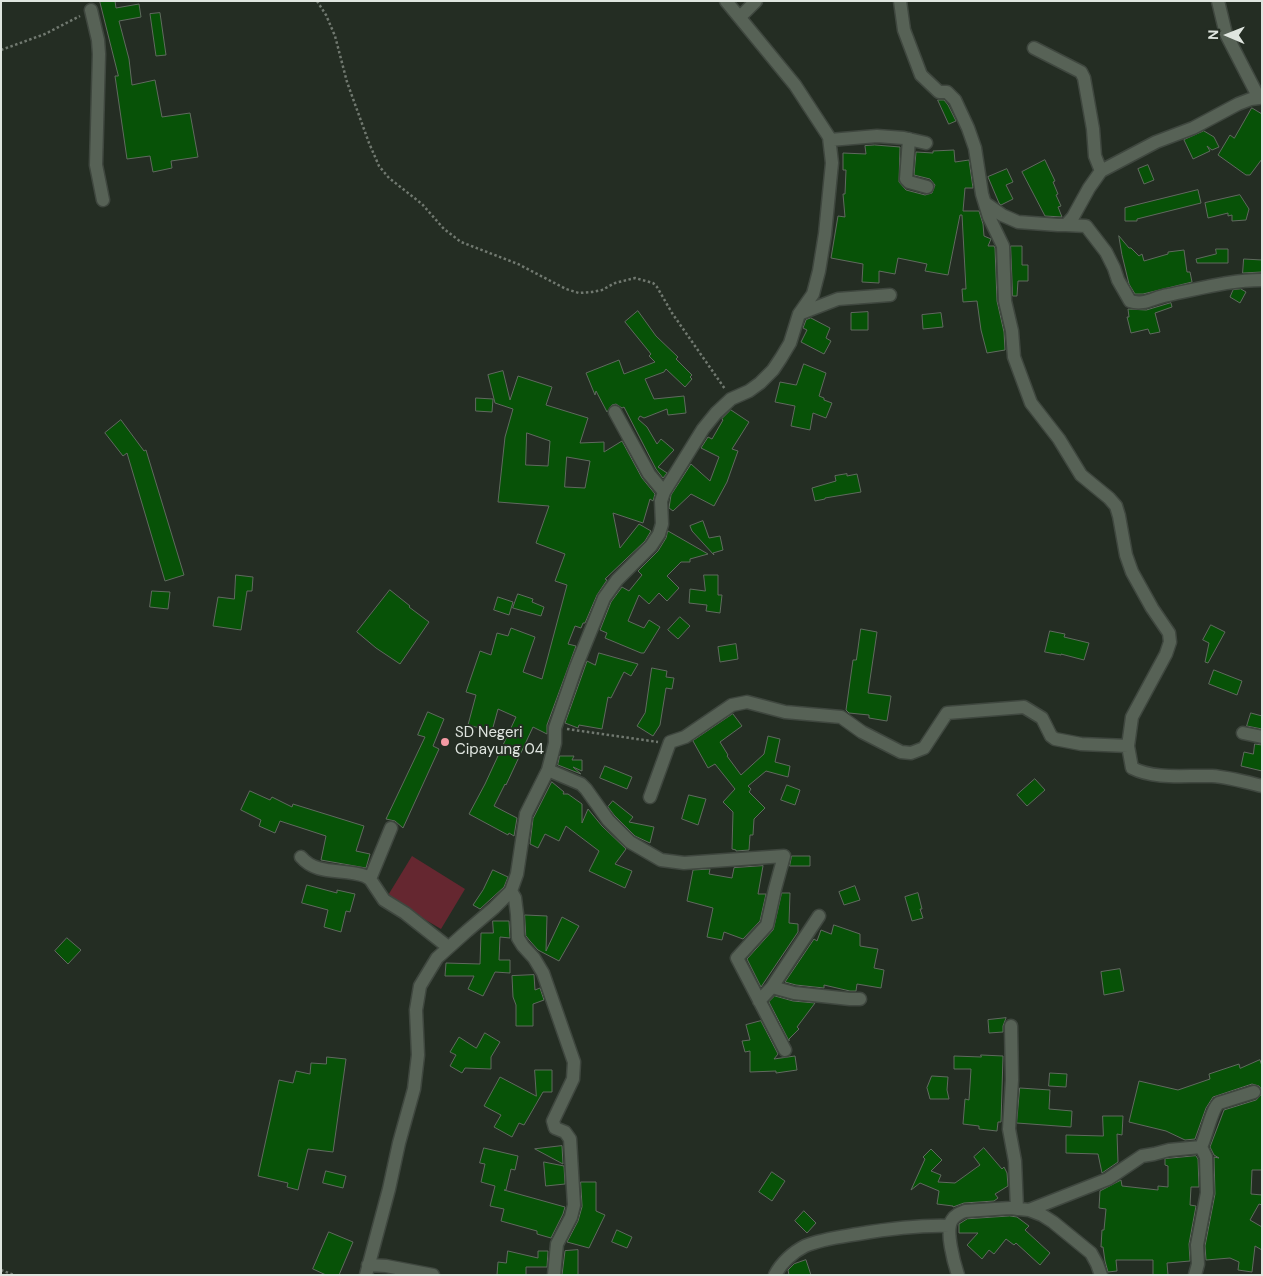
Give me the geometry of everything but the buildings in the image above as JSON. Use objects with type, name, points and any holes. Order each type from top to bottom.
[{"type":"street","points":[[433,1275],[386,1266],[368,1270],[389,1189],[398,1142],[414,1089],[418,1055],[416,1010],[418,992],[432,964],[448,947],[511,891],[517,874],[526,814],[548,770],[556,744],[555,728],[576,667],[604,598],[617,580],[659,534],[662,524],[661,501],[664,492],[703,429],[716,413],[731,400],[749,391],[773,370],[790,343],[799,314],[813,294],[819,271],[825,234],[832,163],[830,140],[794,85],[726,1]]},
{"type":"street","points":[[740,17],[756,1]]},
{"type":"street","points":[[900,1],[904,30],[921,75],[939,92],[947,92],[955,100],[961,110],[975,148],[982,194],[989,217],[1004,246],[1004,300],[1012,331],[1014,357],[1030,403],[1060,439],[1080,475],[1116,506],[1126,555],[1132,572],[1152,608],[1169,633],[1170,642],[1166,654],[1132,717],[1128,746],[1132,768],[1156,775],[1215,776],[1262,786]]},
{"type":"street","points":[[1066,225],[1074,217],[1089,188],[1101,171],[1156,142],[1192,128],[1238,104],[1251,99],[1260,99],[1226,34],[1218,1]]},
{"type":"street","points":[[91,10],[98,40],[99,54],[96,165],[103,200]]},
{"type":"street","points":[[1034,48],[1081,72],[1084,78],[1093,129],[1095,156],[1101,171]]},
{"type":"street","points":[[830,140],[877,136],[909,139],[926,143]]},
{"type":"street","points":[[909,139],[906,179],[909,182],[927,187]]},
{"type":"street","points":[[985,203],[1002,215],[1018,222],[1058,226],[1086,226],[1106,252],[1118,280],[1130,301],[1137,303],[1164,295],[1238,281],[1262,280]]},
{"type":"street","points":[[799,314],[838,299],[890,295]]},
{"type":"street","points":[[615,412],[649,474],[664,492]]},
{"type":"street","points":[[650,797],[670,742],[685,737],[732,705],[748,702],[785,712],[841,717],[862,732],[901,752],[916,752],[924,748],[947,713],[1024,707],[1042,718],[1051,736],[1055,739],[1081,744],[1128,746]]},
{"type":"street","points":[[1243,733],[1262,737]]},
{"type":"street","points":[[548,770],[580,784],[586,789],[608,820],[630,842],[661,860],[674,863],[694,863],[784,856],[767,925],[736,958],[785,1050]]},
{"type":"street","points":[[370,879],[392,828]]},
{"type":"street","points":[[301,856],[307,863],[316,867],[329,871],[359,874],[370,879],[384,900],[405,913],[448,947]]},
{"type":"street","points":[[511,891],[515,898],[518,914],[518,938],[543,973],[574,1062],[573,1079],[553,1121],[556,1128],[565,1132],[570,1139],[574,1204],[571,1217],[557,1244],[554,1275]]},
{"type":"street","points":[[759,1001],[772,987],[819,916]]},
{"type":"street","points":[[772,987],[794,993],[860,999]]},
{"type":"street","points":[[1011,1026],[1012,1080],[1008,1129],[1023,1209]]},
{"type":"street","points":[[1201,1147],[1208,1131],[1214,1106],[1254,1092]]},
{"type":"street","points":[[958,1275],[949,1226],[956,1216],[965,1211],[1023,1209],[1108,1179],[1142,1156],[1169,1150],[1201,1147]]},
{"type":"street","points":[[1195,1275],[1198,1264],[1197,1245],[1207,1193],[1206,1157],[1201,1147]]},
{"type":"street","points":[[1023,1209],[1053,1222],[1091,1254],[1101,1275]]},
{"type":"street","points":[[775,1275],[778,1269],[793,1254],[806,1246],[825,1239],[928,1225],[949,1226]]},
{"type":"path","points":[[317,1],[326,15],[335,36],[347,82],[369,143],[379,166],[389,178],[410,194],[444,229],[461,242],[518,264],[566,289],[579,293],[592,292],[635,278],[653,283],[731,400]]},
{"type":"path","points":[[1,50],[45,34],[91,10]]},
{"type":"path","points":[[555,728],[670,742]]},
{"type":"path","points":[[1,1270],[14,1275]]},
{"type":"shaded area","points":[[412,856],[465,889],[441,929],[387,897]]},
{"type":"place","name":"SD Negeri Cipayung 04","points":[[445,742]]}]
